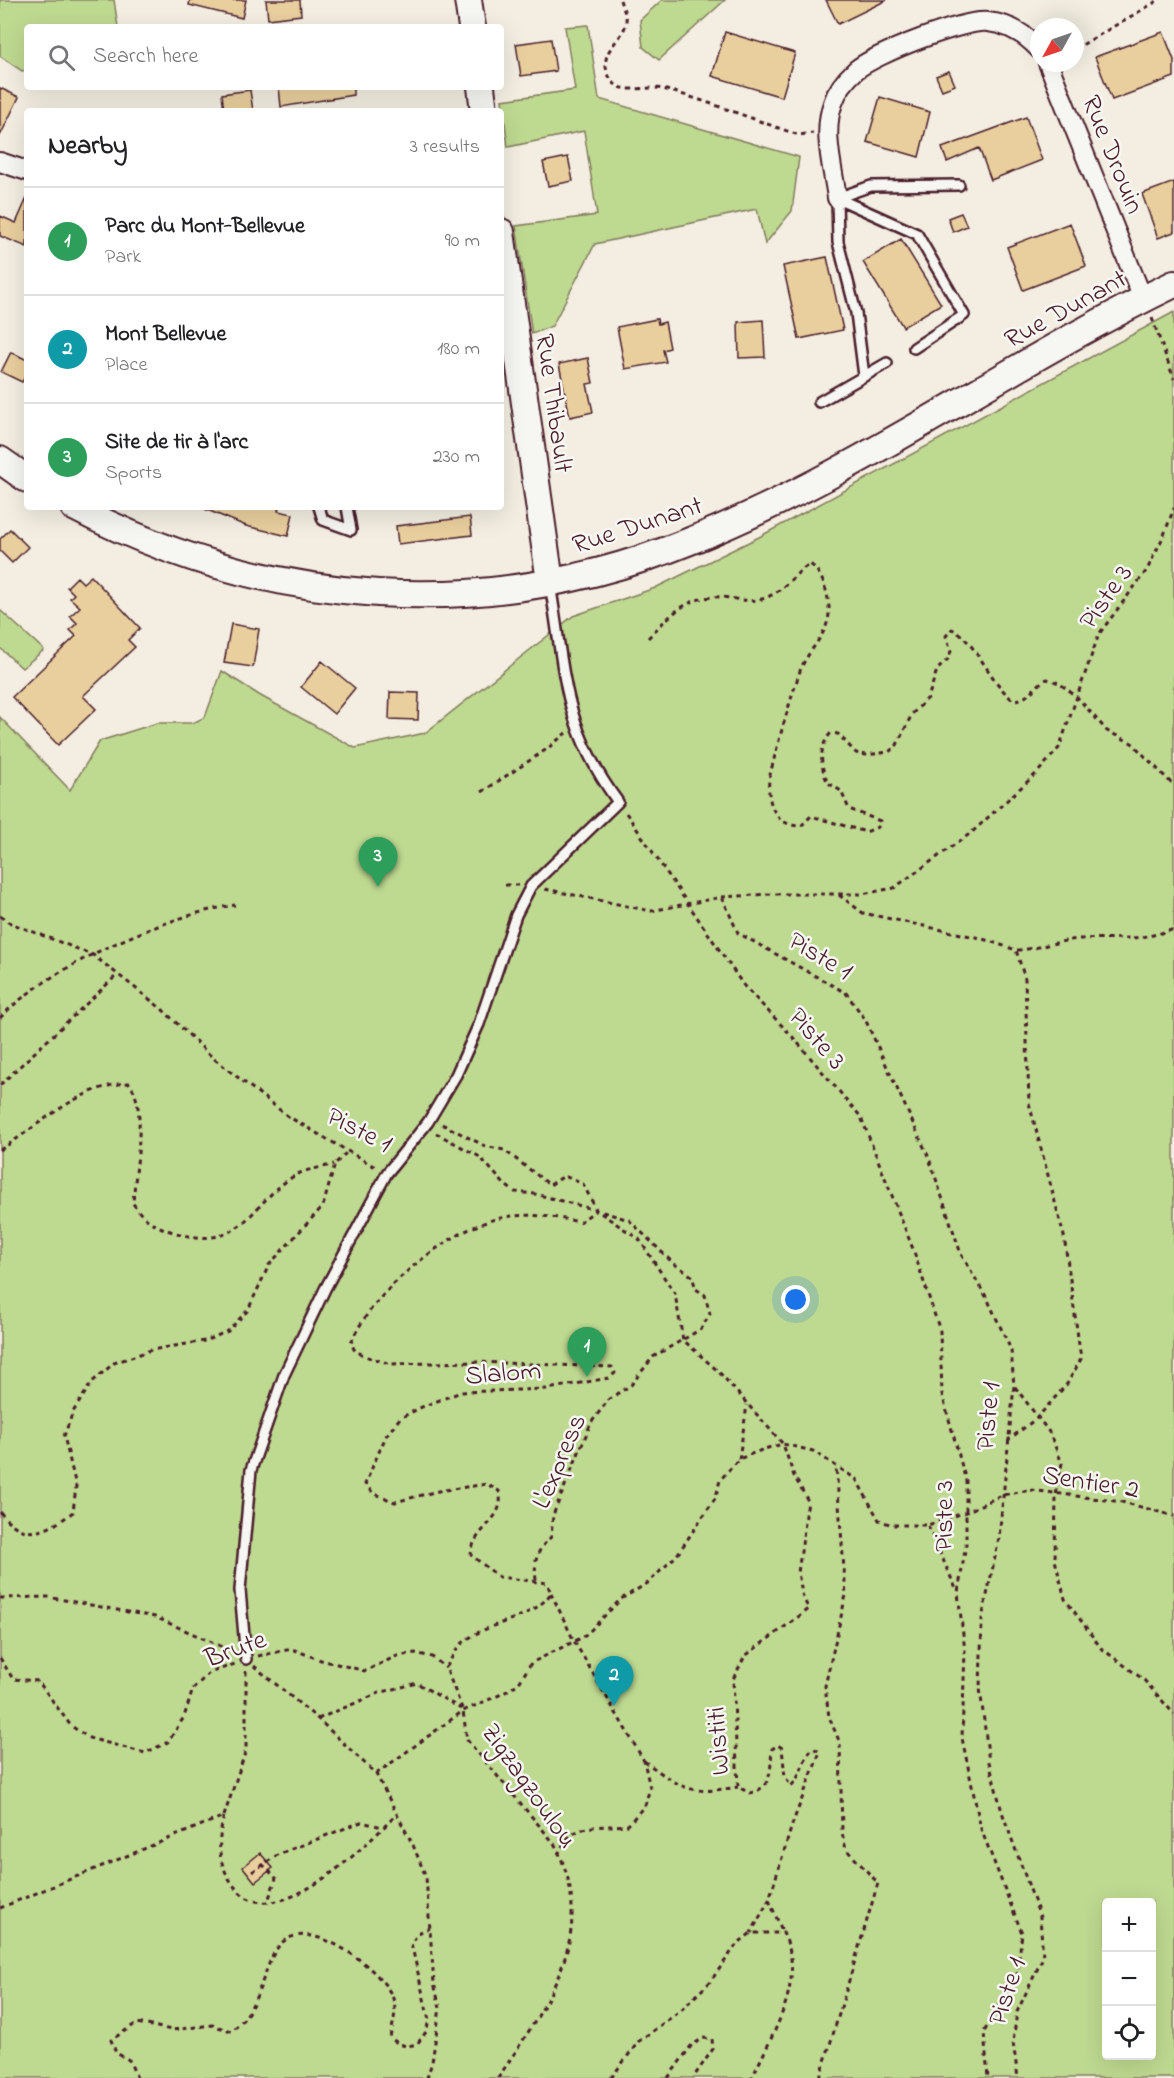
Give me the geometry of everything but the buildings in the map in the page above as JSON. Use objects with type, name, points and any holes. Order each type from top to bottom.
[{"type":"street","points":[[468,0],[472,24]]},
{"type":"street","points":[[837,198],[828,131],[833,103],[847,79],[868,61],[954,27],[986,21],[1016,30],[1030,42]]},
{"type":"street","name":"Rue Drouin","points":[[1052,72],[1147,308]]},
{"type":"street","points":[[481,90],[484,108]]},
{"type":"street","points":[[0,162],[24,170]]},
{"type":"street","name":"Rue Thibault","points":[[504,276],[507,321],[550,582]]},
{"type":"street","name":"Rue Dunant","points":[[80,510],[154,545],[202,562],[301,585],[361,592],[429,594],[496,590],[550,582],[653,556],[732,523],[1147,308],[1174,284]]},
{"type":"street","points":[[0,460],[24,477]]},
{"type":"lane","points":[[837,198],[871,186],[959,184]]},
{"type":"lane","points":[[837,198],[917,234],[964,315],[914,348]]},
{"type":"lane","points":[[837,198],[838,242],[856,313],[864,376]]},
{"type":"lane","points":[[819,402],[887,363]]},
{"type":"lane","points":[[320,510],[323,520],[351,530],[348,510]]},
{"type":"lane","points":[[550,582],[564,685],[575,726]]},
{"type":"lane","name":"Piste 1","points":[[387,1173],[429,1122],[456,1075],[479,1024],[516,915],[531,886],[618,802],[595,769],[575,726]]},
{"type":"lane","points":[[246,1659],[240,1590],[251,1470],[284,1375],[325,1289],[387,1173]]},
{"type":"path","points":[[620,0],[627,21],[623,33],[607,53],[606,63],[610,79],[618,86],[626,90],[661,88],[799,135],[828,131]]},
{"type":"path","points":[[1084,44],[1159,0]]},
{"type":"path","points":[[1147,308],[1174,379]]},
{"type":"path","name":"Piste 3","points":[[722,897],[882,892],[894,888],[971,832],[1038,772],[1059,748],[1099,634],[1147,570],[1164,536],[1174,508]]},
{"type":"path","points":[[648,638],[673,611],[697,599],[762,599],[779,591],[810,564],[819,573],[828,603],[827,625],[823,635],[807,655],[800,671],[769,778],[767,795],[778,818],[793,826],[801,826],[812,816],[866,832],[878,827],[880,821],[849,809],[841,791],[828,783],[821,758],[823,745],[831,733],[838,734],[856,753],[866,755],[889,752],[897,745],[912,714],[928,698],[937,670],[948,659],[951,651],[946,636],[952,629],[967,642],[1000,690],[1013,700],[1028,697],[1040,683],[1047,680],[1059,683],[1078,698],[1107,731],[1132,743],[1174,786]]},
{"type":"path","points":[[482,792],[547,749],[575,726]]},
{"type":"path","name":"Piste 3","points":[[620,804],[744,986],[791,1035],[861,1117],[898,1208],[940,1331],[942,1394],[966,1481],[966,1544],[958,1593],[964,1651],[962,1738],[981,1829],[1022,1933],[1017,1975],[984,2032],[988,2078]]},
{"type":"path","points":[[531,886],[651,911],[722,897]]},
{"type":"path","points":[[838,894],[863,913],[980,938],[1016,950],[1033,950],[1079,939],[1140,939],[1174,929]]},
{"type":"path","name":"Piste 1","points":[[722,897],[738,933],[846,993],[865,1019],[929,1158],[961,1254],[987,1298],[1011,1350],[1014,1386],[999,1538],[982,1619],[980,1688],[989,1762],[1002,1812],[1040,1917],[1043,1957],[1017,2012],[1013,2042],[1018,2078]]},
{"type":"path","points":[[0,1018],[16,1000],[93,955],[171,921],[208,909],[235,905]]},
{"type":"path","name":"Piste 1","points":[[0,916],[8,922],[93,955],[162,1009],[213,1058],[289,1117],[387,1173]]},
{"type":"path","points":[[1008,1441],[1037,1418],[1067,1384],[1081,1359],[1064,1236],[1029,1103],[1025,979],[1016,950]]},
{"type":"path","points":[[0,1085],[117,975]]},
{"type":"path","points":[[0,1150],[80,1096],[113,1084],[129,1083],[136,1092],[139,1111],[132,1203],[138,1213],[156,1227],[192,1238],[220,1236],[238,1227],[294,1176],[335,1164],[348,1151]]},
{"type":"path","points":[[429,1122],[442,1124],[485,1146],[504,1150],[550,1185],[564,1176],[583,1184],[596,1210],[639,1239],[654,1258],[675,1294],[683,1340],[719,1372],[783,1444]]},
{"type":"path","name":"L'express","points":[[429,1122],[432,1131],[480,1157],[505,1185],[515,1192],[535,1194],[629,1220],[673,1263],[692,1276],[696,1289],[705,1295],[710,1314],[701,1329],[653,1357],[630,1384],[609,1399],[591,1423],[552,1515],[551,1537],[539,1548],[534,1559],[536,1580]]},
{"type":"path","points":[[0,1512],[11,1527],[26,1533],[52,1528],[73,1512],[76,1486],[64,1436],[73,1412],[92,1382],[114,1363],[151,1350],[205,1341],[228,1331],[248,1310],[269,1266],[323,1206],[335,1164]]},
{"type":"path","name":"Slalom","points":[[536,1580],[499,1577],[471,1555],[472,1542],[498,1515],[502,1503],[499,1491],[487,1484],[438,1491],[395,1502],[373,1493],[365,1484],[386,1436],[400,1418],[424,1406],[461,1392],[547,1389],[609,1378],[615,1373],[612,1367],[476,1362],[391,1364],[355,1351],[351,1343],[356,1330],[375,1302],[411,1268],[448,1242],[489,1221],[541,1214],[580,1222],[596,1210]]},
{"type":"path","points":[[1014,1386],[1049,1432],[1062,1463],[1056,1495],[1055,1560],[1065,1599],[1101,1648],[1144,1680],[1174,1714]]},
{"type":"path","points":[[739,1459],[747,1405]]},
{"type":"path","points":[[376,1774],[464,1711],[504,1693],[519,1683],[531,1663],[585,1636],[621,1599],[648,1583],[677,1555],[716,1497],[720,1480],[739,1459],[783,1444],[813,1451],[836,1466],[846,1595],[825,1686],[829,1717],[840,1743],[842,1833],[846,1850],[878,1883],[820,2078]]},
{"type":"path","name":"Wistiti","points":[[611,2078],[639,2041],[681,2011],[710,1983],[737,1944],[751,1933],[769,1900],[793,1822],[820,1752],[813,1748],[807,1754],[797,1780],[790,1786],[785,1777],[782,1748],[778,1745],[772,1749],[769,1781],[761,1790],[750,1793],[738,1787],[733,1678],[745,1656],[776,1635],[794,1618],[806,1614],[809,1609],[803,1598],[798,1573],[808,1501],[794,1476],[783,1444]]},
{"type":"path","name":"Sentier 2","points":[[836,1466],[856,1479],[879,1520],[892,1525],[928,1525],[966,1512],[1002,1495],[1031,1490],[1122,1502],[1174,1516]]},
{"type":"path","points":[[928,1525],[958,1593]]},
{"type":"path","points":[[536,1580],[547,1583],[574,1641],[644,1761],[650,1788],[645,1805],[628,1825],[577,1830],[566,1838],[559,1853]]},
{"type":"path","points":[[464,1711],[446,1668],[465,1641],[503,1621],[542,1606],[551,1593]]},
{"type":"path","points":[[0,1598],[48,1597],[155,1617],[221,1644],[246,1659],[318,1719],[376,1774],[413,1845],[426,1877],[434,1983],[440,2008],[432,2062],[427,2078]]},
{"type":"path","name":"Brute","points":[[0,1658],[13,1679],[38,1681],[71,1726],[88,1738],[145,1754],[168,1742],[184,1717],[193,1689],[209,1673],[246,1659],[292,1649],[321,1660],[365,1671],[397,1656],[415,1653],[432,1657],[446,1668]]},
{"type":"path","points":[[246,1659],[246,1750],[224,1816],[220,1845],[222,1869],[237,1890],[252,1900],[278,1902],[313,1886],[336,1870],[396,1815]]},
{"type":"path","points":[[318,1719],[380,1693],[417,1683],[451,1700],[464,1711]]},
{"type":"path","name":"Zigzagzoulou","points":[[464,1711],[468,1740],[506,1788],[540,1825],[559,1853],[570,1901],[573,1931],[562,1971],[536,2018],[498,2078]]},
{"type":"path","points":[[644,1761],[687,1789],[703,1793],[738,1787]]},
{"type":"path","points":[[0,1908],[224,1816]]},
{"type":"path","points":[[252,1872],[279,1854],[361,1822],[383,1827]]},
{"type":"path","points":[[262,1864],[276,1878],[268,1901]]},
{"type":"path","points":[[752,2078],[776,2029],[794,1972],[790,1947],[769,1900]]},
{"type":"path","points":[[137,2078],[129,2060],[116,2053],[111,2040],[137,2023],[172,2030],[212,2025],[231,2031],[244,2022],[276,1951],[282,1943],[288,1938],[311,1934],[344,1948],[369,1968],[392,1997],[395,2016],[390,2037],[398,2044],[407,2046],[417,2044],[426,2032],[429,2020],[411,1942],[420,1932],[430,1928]]},
{"type":"path","points":[[751,1933],[783,1933]]},
{"type":"path","points":[[668,2078],[691,2046],[703,2038],[712,2039],[713,2049],[693,2078]]},
{"type":"green space","points":[[0,0],[114,0],[118,24],[24,24],[24,71],[0,56]]},
{"type":"green space","points":[[662,0],[725,0],[659,60],[643,47],[640,20]]},
{"type":"green space","points":[[588,25],[599,99],[799,157],[792,211],[765,244],[757,209],[595,244],[552,326],[532,334],[516,226],[597,215],[584,131],[508,147],[502,100],[575,90],[565,27]]},
{"type":"green space","points":[[1174,312],[1174,2078],[0,2078],[0,717],[70,790],[100,741],[157,723],[193,723],[205,717],[222,671],[259,695],[355,748],[425,733],[573,616],[655,588],[759,537]]},
{"type":"green space","points":[[0,610],[44,650],[22,668],[0,648]]},
{"type":"place","name":"Site de tir à l'arc","points":[[378,887]]},
{"type":"place","name":"Parc du Mont-Bellevue","points":[[587,1377]]},
{"type":"place","name":"Mont Bellevue","points":[[614,1706]]}]
